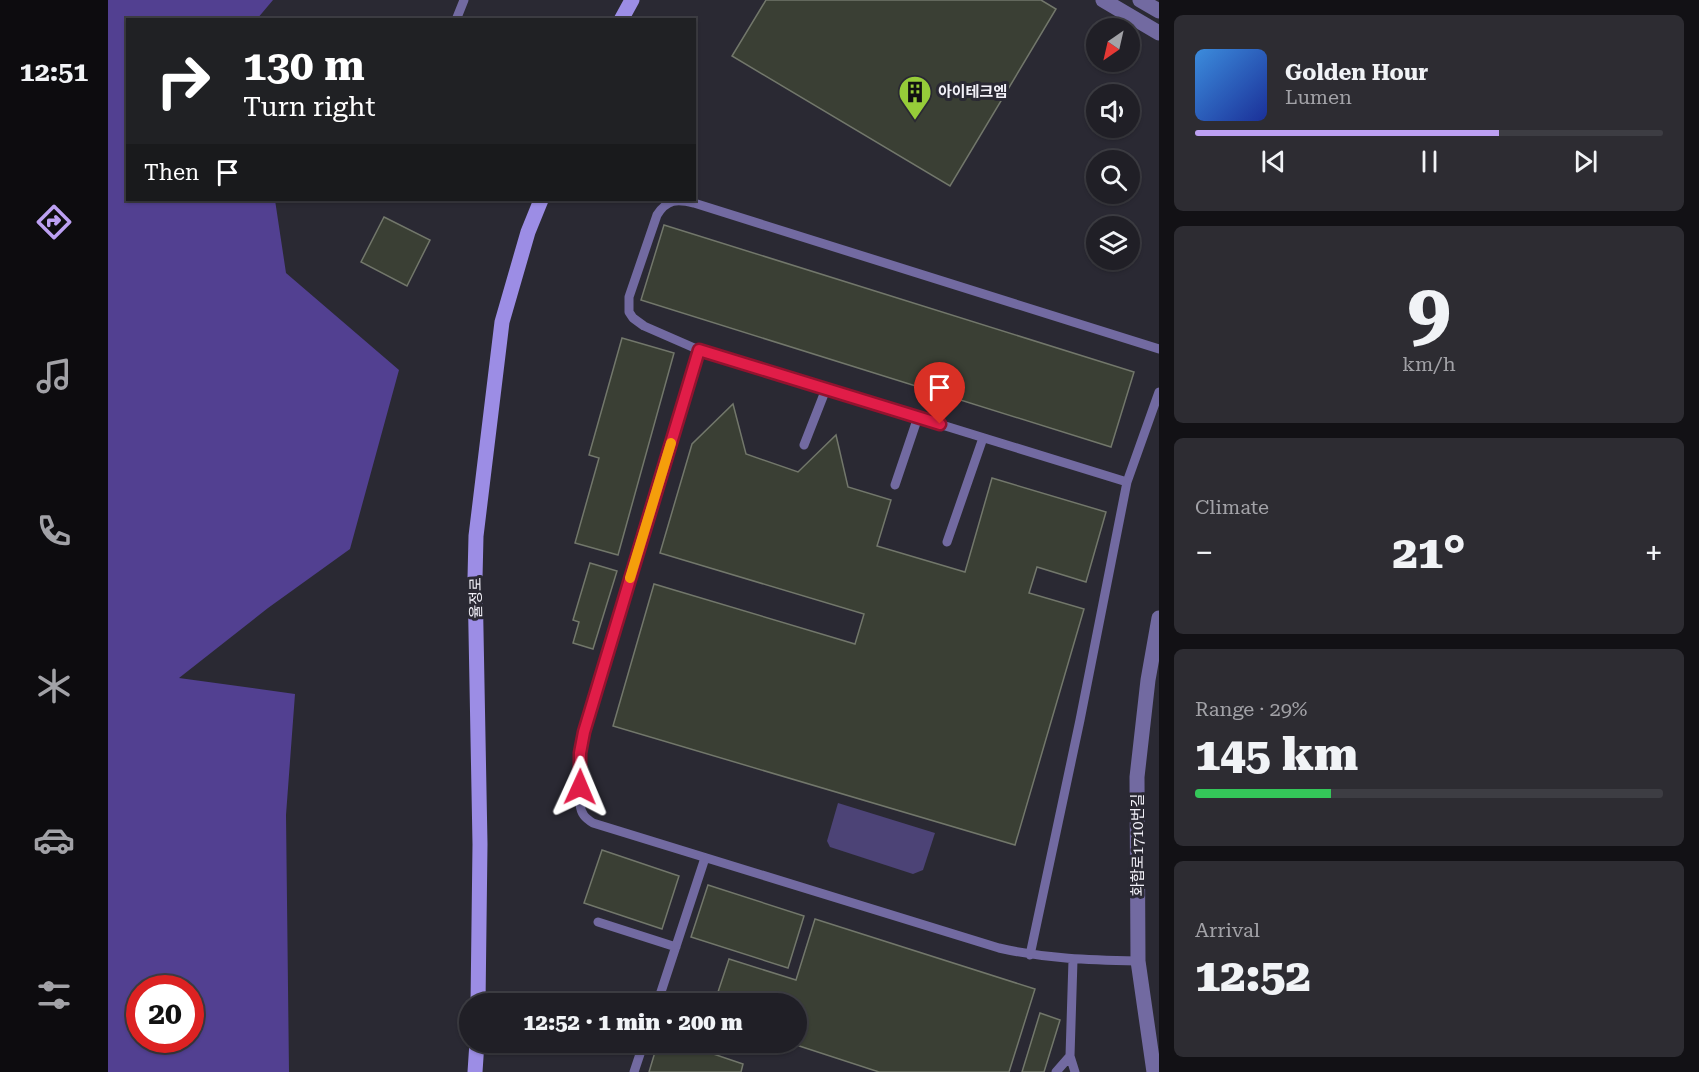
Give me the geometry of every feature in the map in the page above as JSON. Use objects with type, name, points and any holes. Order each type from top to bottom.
[{"type":"main road","points":[[622,18],[632,0]]},
{"type":"main road","name":"율정로","points":[[478,993],[480,844],[476,536],[502,322],[528,232],[541,201]]},
{"type":"main road","points":[[476,1072],[477,1053]]},
{"type":"street","points":[[1103,0],[1159,33]]},
{"type":"street","points":[[1140,0],[1159,11]]},
{"type":"street","name":"화합로1710번길","points":[[1154,1072],[1138,961],[1137,777],[1148,680],[1159,618]]},
{"type":"lane","points":[[457,18],[464,0]]},
{"type":"lane","points":[[669,201],[662,206],[652,223],[629,297],[629,312],[644,326],[699,350],[1127,482]]},
{"type":"lane","points":[[685,201],[1159,349]]},
{"type":"lane","points":[[699,350],[584,732],[580,753],[580,804],[585,818],[593,823],[999,948],[1030,955],[1072,960],[1138,961]]},
{"type":"lane","points":[[804,446],[826,389]]},
{"type":"lane","points":[[1030,955],[1127,482],[1159,392]]},
{"type":"lane","points":[[895,485],[918,417]]},
{"type":"lane","points":[[947,542],[983,438]]},
{"type":"lane","points":[[661,993],[705,858]]},
{"type":"lane","points":[[598,922],[676,947]]},
{"type":"lane","points":[[1072,960],[1070,1056],[1075,1072]]},
{"type":"lane","points":[[634,1072],[640,1053]]},
{"type":"lane","points":[[1056,1072],[1070,1056]]},
{"type":"shaded area","points":[[108,0],[273,0],[258,18],[126,18],[126,201],[275,201],[286,273],[399,370],[350,549],[268,608],[179,678],[295,694],[286,815],[289,1072],[108,1072]]},
{"type":"shaded area","points":[[838,803],[935,833],[923,870],[913,874],[830,847],[827,841]]},
{"type":"building","name":"아이테크엠","points":[[766,0],[1041,0],[1056,9],[950,186],[732,56]]},
{"type":"building","points":[[384,217],[430,240],[407,286],[361,262]]},
{"type":"building","points":[[664,225],[1134,372],[1111,447],[641,300]]},
{"type":"building","points":[[622,338],[674,353],[618,555],[575,543],[599,458],[589,455]]},
{"type":"building","points":[[733,404],[746,454],[798,472],[836,435],[848,487],[891,500],[877,546],[965,572],[992,478],[1106,512],[1086,582],[1037,567],[1029,593],[1084,609],[1015,845],[613,726],[654,584],[855,644],[864,614],[660,553],[692,444]]},
{"type":"building","points":[[590,563],[617,571],[593,649],[573,643],[579,622],[573,620]]},
{"type":"building","points":[[602,850],[679,876],[662,929],[584,903]]},
{"type":"building","points":[[708,885],[804,916],[788,968],[691,937]]},
{"type":"building","points":[[815,919],[1035,989],[1009,1072],[879,1072],[807,1049],[807,993],[718,993],[729,959],[796,980]]},
{"type":"building","points":[[1040,1013],[1060,1020],[1044,1072],[1022,1072]]},
{"type":"building","points":[[655,1053],[710,1053],[743,1064],[741,1072],[649,1072]]},
{"type":"slow traffic","points":[[630,578],[671,443]]},
{"type":"place","name":"아이테크엠","points":[[915,121]]},
{"type":"route","points":[[580,787],[580,753],[584,732],[699,350],[940,424]]}]
